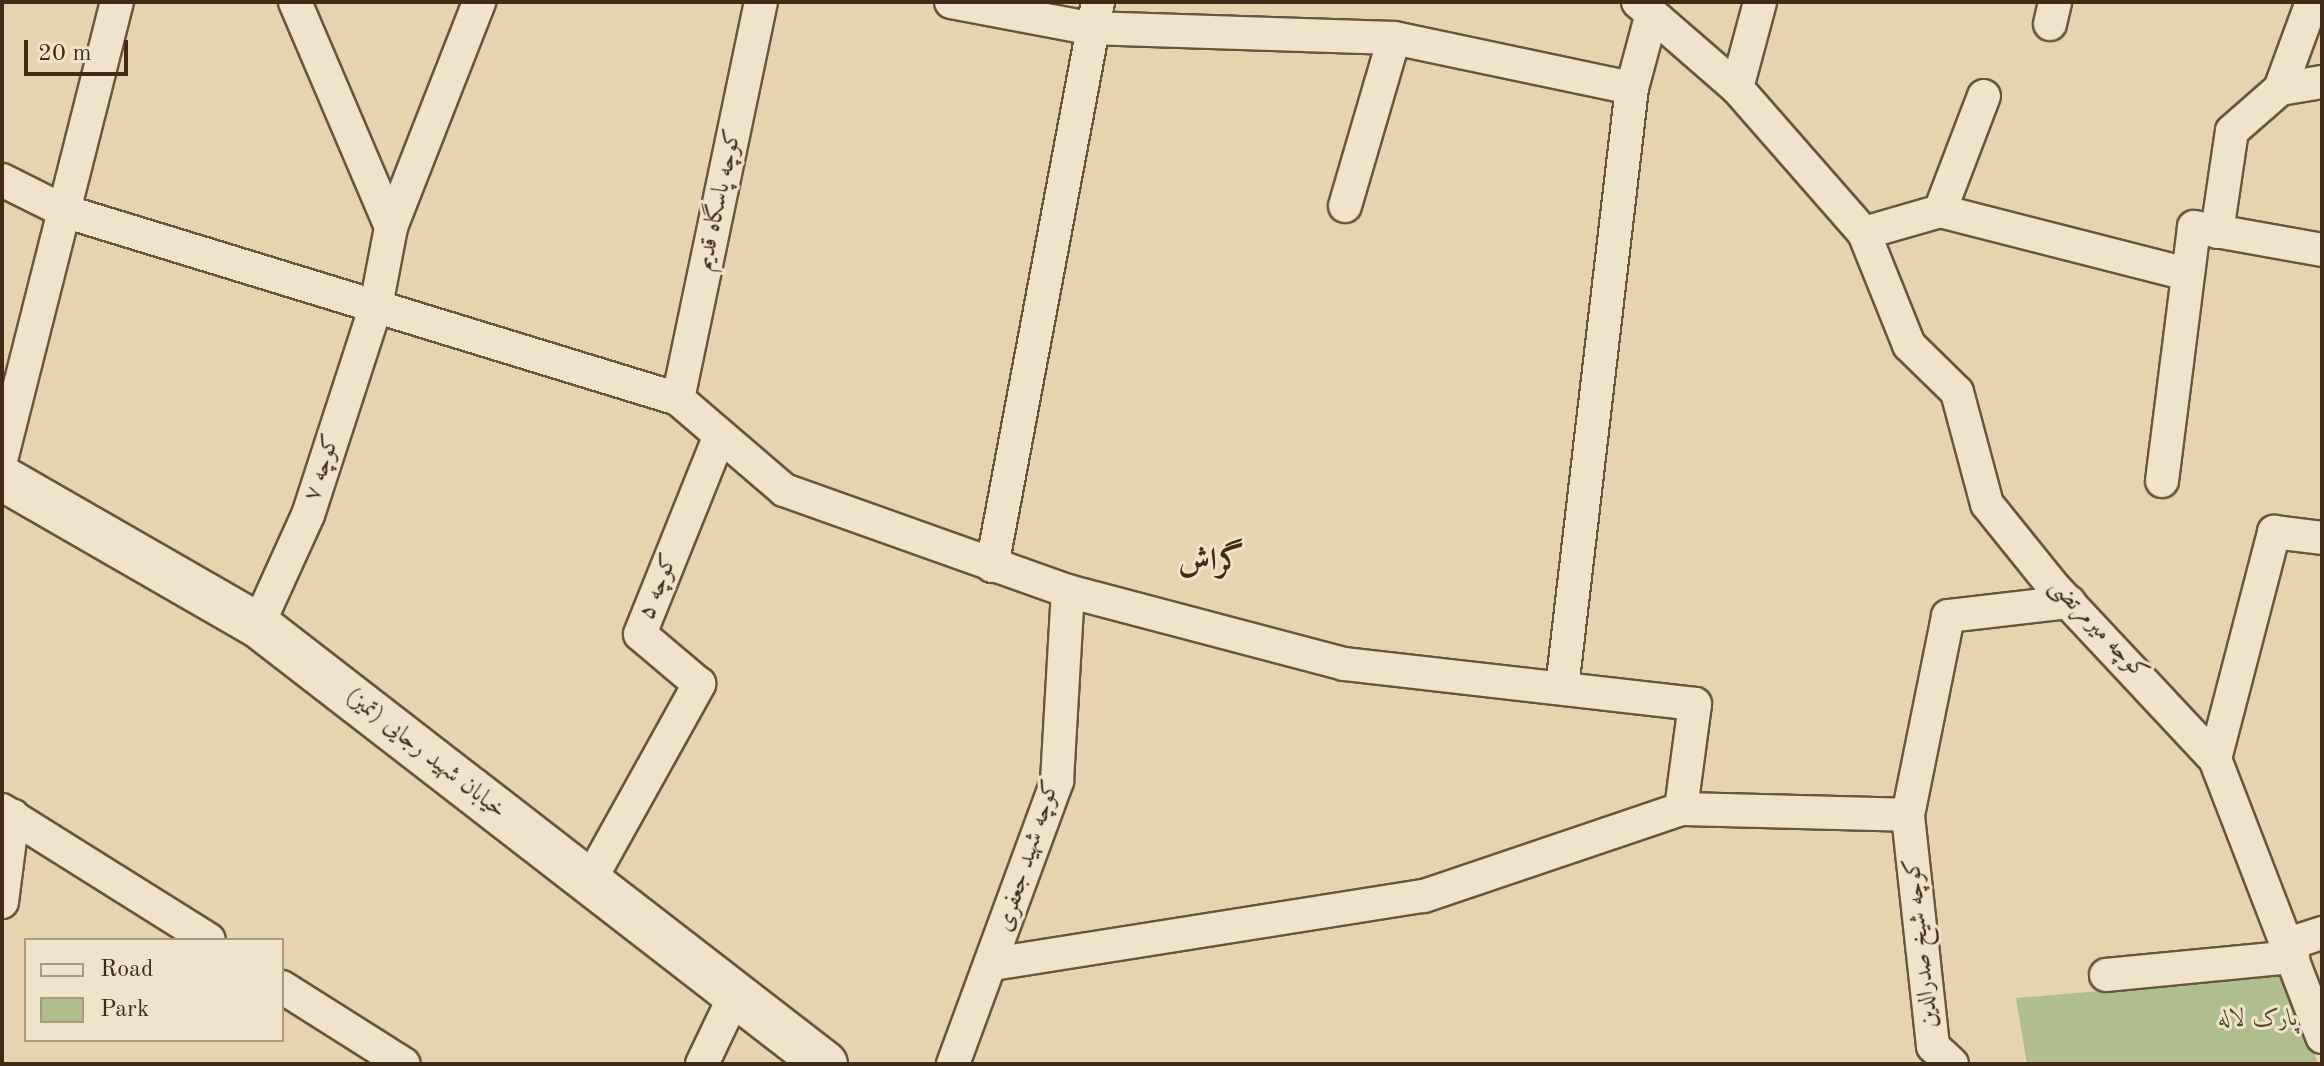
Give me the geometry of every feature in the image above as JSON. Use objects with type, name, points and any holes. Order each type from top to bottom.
[{"type":"street","points":[[2,456],[117,2]]},
{"type":"street","points":[[295,2],[391,227]]},
{"type":"street","name":"کوچه ۷","points":[[258,625],[308,515],[376,306],[391,227],[479,2]]},
{"type":"street","name":"کوچه پاسگاه قدیم","points":[[678,399],[761,2]]},
{"type":"street","points":[[951,2],[1394,38],[1632,88]]},
{"type":"street","points":[[1737,88],[1760,2]]},
{"type":"street","points":[[2217,232],[2232,131],[2280,89],[2312,2]]},
{"type":"street","points":[[1562,688],[1632,88],[1645,9]]},
{"type":"street","name":"کوچه میرمرتضی","points":[[1645,9],[1737,88],[1864,233],[1909,345],[1957,392],[1987,504],[2069,602],[2215,759],[2322,1037]]},
{"type":"street","points":[[992,566],[1094,15]]},
{"type":"street","points":[[1345,206],[1394,38]]},
{"type":"street","points":[[2280,89],[2322,82]]},
{"type":"street","points":[[1940,211],[1984,96]]},
{"type":"street","points":[[2,180],[64,211],[678,399],[784,490],[1068,591],[1344,664],[1695,704],[1681,809]]},
{"type":"street","points":[[1864,233],[1940,211],[2183,273]]},
{"type":"street","points":[[2162,481],[2183,273],[2194,227],[2322,250]]},
{"type":"street","name":"کوچه ۵","points":[[589,882],[699,684],[640,634],[720,435]]},
{"type":"street","name":"خیابان شهید رجایی (تمیز)","points":[[2,478],[258,625],[589,882],[733,999],[825,1064]]},
{"type":"street","points":[[2215,759],[2274,532],[2322,538]]},
{"type":"street","name":"کوچه شهید جعفری","points":[[953,1064],[993,964],[1057,781],[1068,591]]},
{"type":"street","name":"کوچه شیخ صدرالدین","points":[[1952,1064],[1933,1046],[1908,815],[1948,616],[2069,602]]},
{"type":"street","points":[[993,964],[1424,896],[1681,809],[1908,815]]},
{"type":"street","points":[[2,902],[8,813],[206,938]]},
{"type":"street","points":[[2106,975],[2290,950],[2322,933]]},
{"type":"street","points":[[284,988],[404,1064]]},
{"type":"street","points":[[702,1064],[733,999]]},
{"type":"green space","name":"پارک لاله","points":[[2288,975],[2318,1064],[2027,1064],[2016,998]]},
{"type":"district","name":"گراش","points":[[1211,562]]}]
